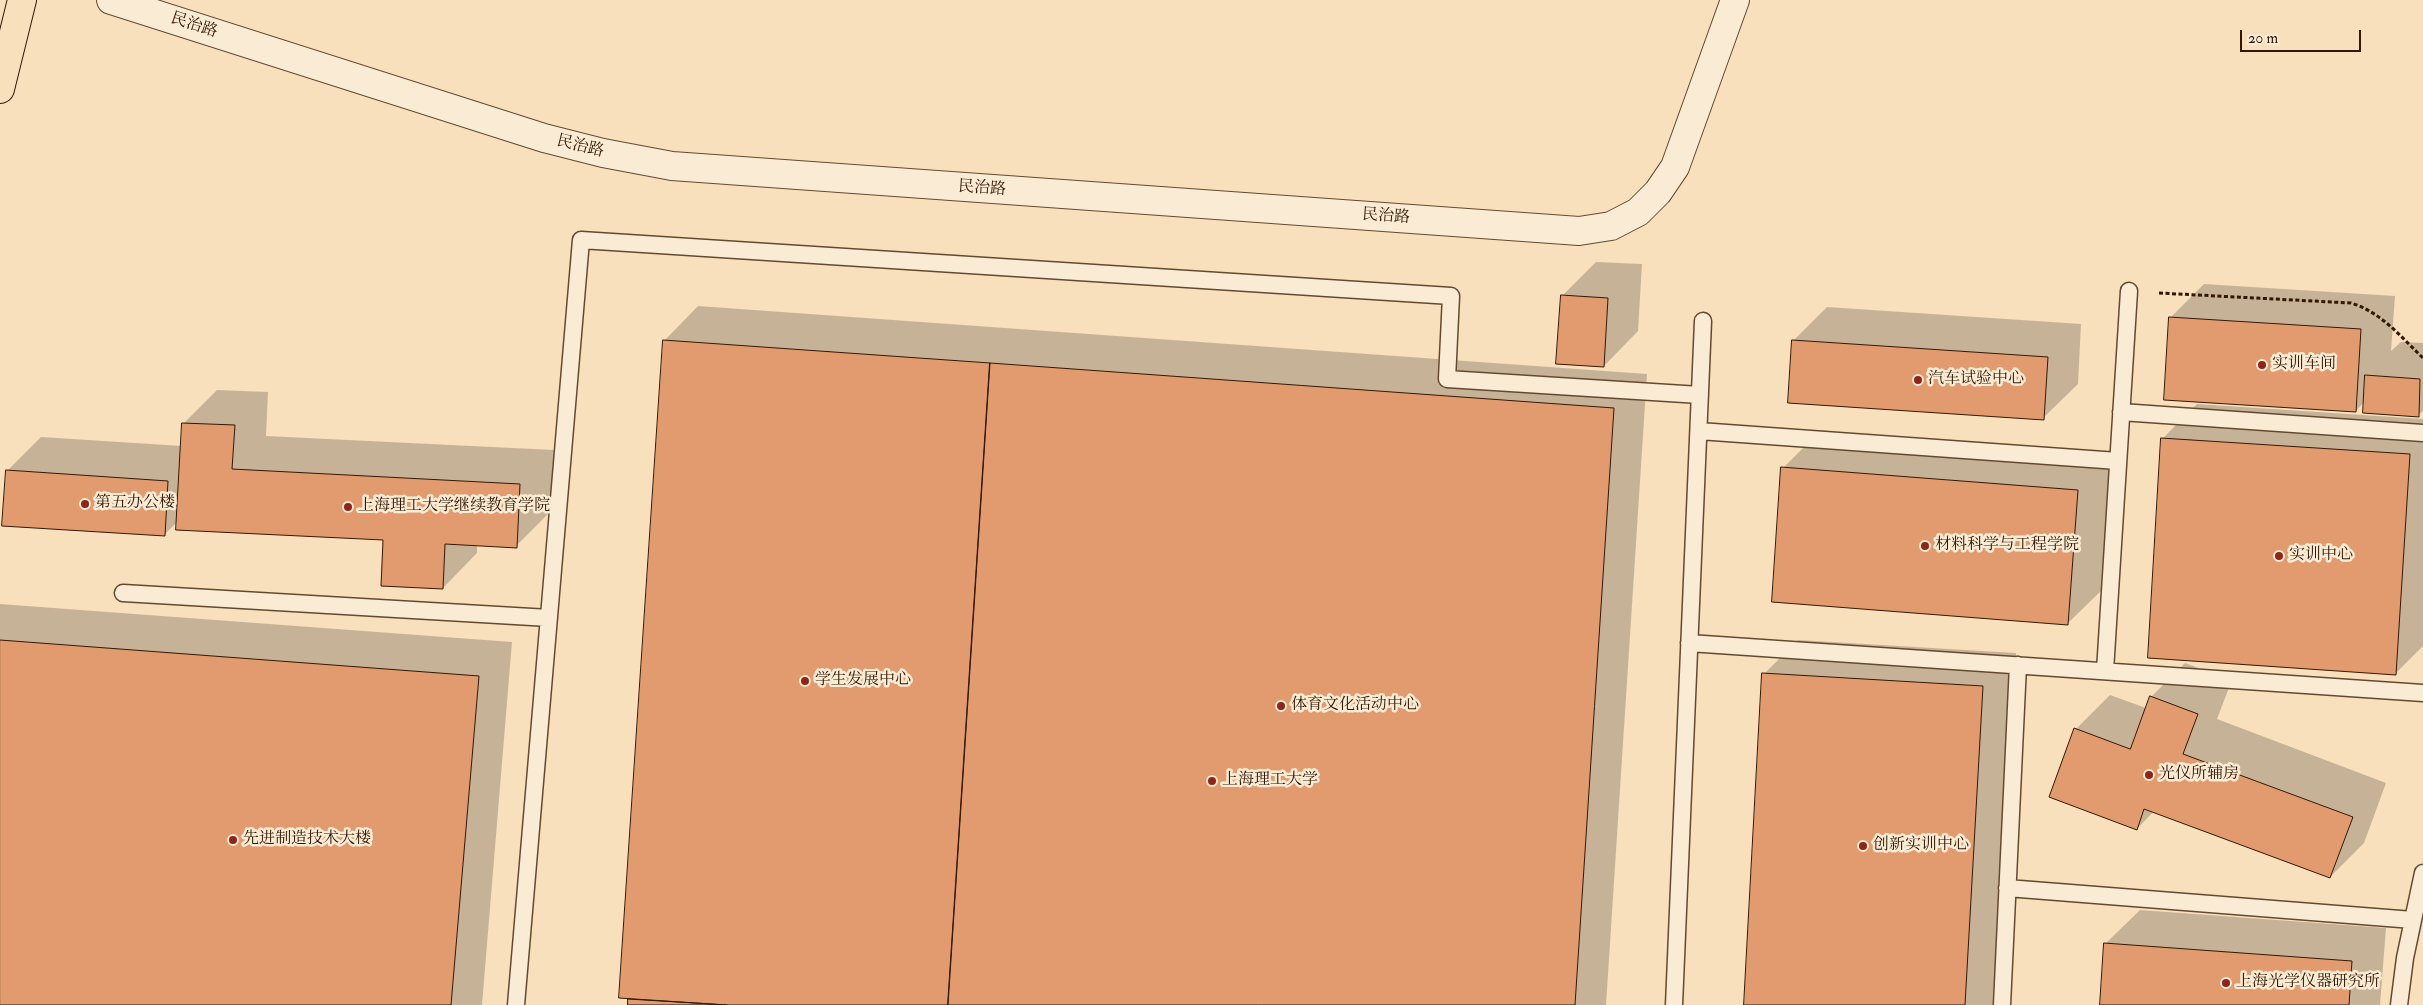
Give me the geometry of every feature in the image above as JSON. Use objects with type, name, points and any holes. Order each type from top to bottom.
[{"type":"main road","points":[[0,89],[22,0]]},
{"type":"street","name":"民治路","points":[[111,0],[544,138],[603,153],[672,166],[1579,231],[1611,226],[1638,212],[1658,192],[1675,167],[1735,0]]},
{"type":"lane","points":[[516,1005],[581,240],[1451,296],[1447,379],[1700,395]]},
{"type":"lane","points":[[2105,671],[2128,292]]},
{"type":"lane","points":[[1674,1005],[1704,321]]},
{"type":"lane","points":[[2121,412],[2423,434]]},
{"type":"lane","points":[[1699,430],[2118,460]]},
{"type":"lane","points":[[123,593],[549,618]]},
{"type":"lane","points":[[1689,642],[2423,693]]},
{"type":"lane","points":[[2002,1005],[2018,665]]},
{"type":"lane","points":[[2399,1005],[2404,958],[2423,873]]},
{"type":"lane","points":[[2007,888],[2413,920]]},
{"type":"path","points":[[2128,292],[2351,303],[2366,307],[2423,358]]},
{"type":"building","points":[[1561,295],[1608,298],[1604,367],[1556,364]]},
{"type":"building","name":"实训车间","points":[[2169,317],[2361,329],[2356,412],[2164,400]]},
{"type":"building","name":"学生发展中心","points":[[663,340],[990,363],[948,1005],[727,1005],[619,998]]},
{"type":"building","name":"汽车试验中心","points":[[1792,340],[2048,357],[2044,420],[1788,403]]},
{"type":"building","name":"体育文化活动中心","points":[[990,363],[1614,408],[1575,1005],[948,1005]]},
{"type":"building","points":[[2365,375],[2420,379],[2419,417],[2363,413]]},
{"type":"building","name":"上海理工大学继续教育学院","points":[[182,423],[235,425],[232,469],[520,484],[517,548],[445,544],[443,589],[381,586],[383,540],[176,530]]},
{"type":"building","name":"实训中心","points":[[2161,438],[2410,454],[2396,675],[2148,658]]},
{"type":"building","name":"材料科学与工程学院","points":[[1781,467],[2078,490],[2068,625],[1772,602]]},
{"type":"building","name":"第五办公楼","points":[[6,470],[168,481],[165,536],[2,526]]},
{"type":"building","name":"先进制造技术大楼","points":[[0,640],[479,676],[451,1005],[0,1005]]},
{"type":"building","name":"创新实训中心","points":[[1762,673],[1983,686],[1965,1005],[1744,1005]]},
{"type":"building","name":"光仪所辅房","points":[[2150,696],[2198,714],[2183,754],[2353,817],[2330,878],[2144,809],[2137,830],[2049,797],[2074,728],[2130,749]]},
{"type":"building","name":"上海光学仪器研究所","points":[[2104,943],[2352,961],[2349,1005],[2100,1005]]},
{"type":"building","points":[[628,999],[727,1005],[628,1005]]},
{"type":"place","name":"实训车间","points":[[2262,365]]},
{"type":"place","name":"汽车试验中心","points":[[1918,380]]},
{"type":"place","name":"第五办公楼","points":[[85,504]]},
{"type":"place","name":"上海理工大学继续教育学院","points":[[348,507]]},
{"type":"place","name":"材料科学与工程学院","points":[[1925,546]]},
{"type":"place","name":"实训中心","points":[[2279,556]]},
{"type":"place","name":"学生发展中心","points":[[805,681]]},
{"type":"place","name":"体育文化活动中心","points":[[1281,706]]},
{"type":"place","name":"光仪所辅房","points":[[2149,775]]},
{"type":"place","name":"上海理工大学","points":[[1212,781]]},
{"type":"place","name":"先进制造技术大楼","points":[[233,840]]},
{"type":"place","name":"创新实训中心","points":[[1863,846]]},
{"type":"place","name":"上海光学仪器研究所","points":[[2226,983]]}]
